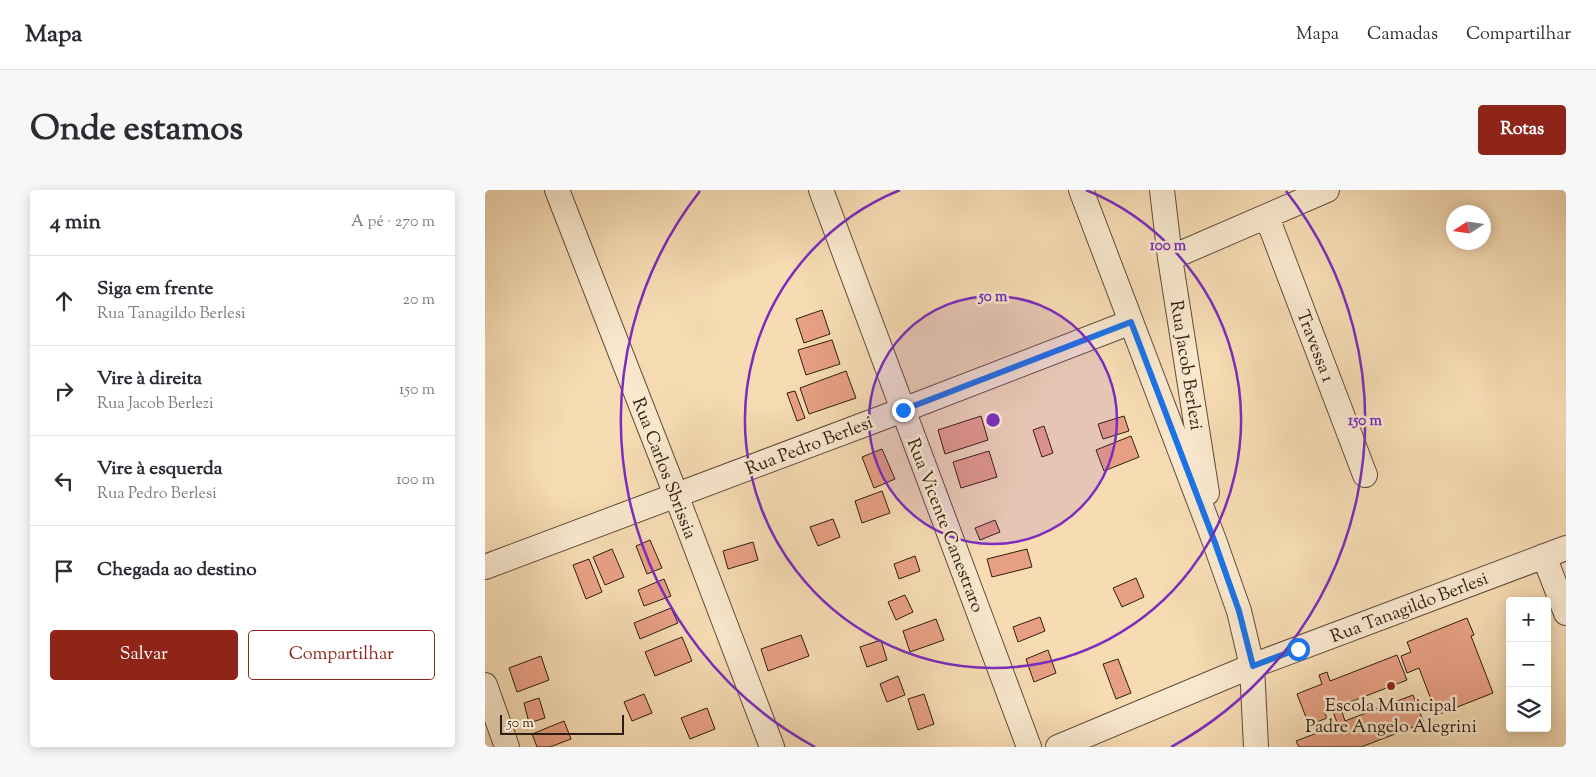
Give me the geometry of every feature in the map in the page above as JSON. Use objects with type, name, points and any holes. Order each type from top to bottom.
[{"type":"street","name":"Rua Carlos Sbrissia","points":[[557,190],[772,747]]},
{"type":"street","name":"Rua Vicente Canestraro","points":[[821,190],[1029,747]]},
{"type":"street","name":"Rua Jacob Berlezi","points":[[1081,190],[1214,540],[1239,611],[1253,666],[1256,747]]},
{"type":"street","name":"Rua Jacob Berlezi","points":[[1162,190],[1170,258],[1214,540]]},
{"type":"street","points":[[1170,258],[1327,190]]},
{"type":"street","name":"Travessa 1","points":[[1267,217],[1365,475]]},
{"type":"street","name":"Rua Pedro Berlesi","points":[[485,566],[903,410],[1131,322]]},
{"type":"street","points":[[1555,552],[1566,612]]},
{"type":"street","name":"Rua Tanagildo Berlesi","points":[[1058,747],[1253,666],[1555,552]]},
{"type":"street","points":[[485,685],[507,747]]},
{"type":"building","points":[[822,310],[830,334],[804,343],[796,319]]},
{"type":"building","points":[[832,340],[840,364],[806,375],[798,350]]},
{"type":"building","points":[[846,371],[856,398],[809,414],[800,388]]},
{"type":"building","points":[[795,391],[805,418],[797,421],[787,393]]},
{"type":"building","points":[[981,416],[988,440],[945,454],[938,430]]},
{"type":"building","points":[[1124,416],[1129,431],[1103,439],[1098,424]]},
{"type":"building","points":[[1044,426],[1053,453],[1042,457],[1033,430]]},
{"type":"building","points":[[1131,436],[1139,457],[1104,471],[1096,450]]},
{"type":"building","points":[[882,449],[895,479],[874,488],[862,457]]},
{"type":"building","points":[[989,451],[997,477],[961,488],[953,462]]},
{"type":"building","points":[[882,491],[890,513],[862,523],[855,501]]},
{"type":"building","points":[[833,519],[840,537],[818,546],[810,527]]},
{"type":"building","points":[[995,520],[1000,532],[980,540],[975,528]]},
{"type":"building","points":[[650,540],[662,568],[647,574],[636,546]]},
{"type":"building","points":[[753,542],[758,560],[728,569],[723,551]]},
{"type":"building","points":[[612,549],[624,577],[605,585],[593,557]]},
{"type":"building","points":[[1027,549],[1032,567],[992,577],[987,559]]},
{"type":"building","points":[[915,556],[920,571],[899,579],[894,564]]},
{"type":"building","points":[[589,559],[602,592],[586,599],[573,565]]},
{"type":"building","points":[[1136,578],[1144,597],[1122,607],[1113,588]]},
{"type":"building","points":[[664,579],[671,596],[644,606],[638,590]]},
{"type":"building","points":[[905,595],[913,612],[896,620],[888,602]]},
{"type":"building","points":[[671,608],[678,623],[640,639],[634,623]]},
{"type":"building","points":[[1040,617],[1045,631],[1018,642],[1013,627]]},
{"type":"building","points":[[1467,618],[1474,635],[1471,636],[1493,693],[1437,715],[1419,668],[1407,673],[1401,656],[1411,652],[1407,642]]},
{"type":"building","points":[[936,619],[944,640],[910,652],[903,631]]},
{"type":"building","points":[[801,635],[809,656],[768,671],[761,649]]},
{"type":"building","points":[[682,637],[692,661],[655,676],[645,652]]},
{"type":"building","points":[[881,640],[887,660],[867,667],[860,647]]},
{"type":"building","points":[[1048,650],[1056,673],[1034,682],[1026,659]]},
{"type":"building","points":[[1397,655],[1407,680],[1340,706],[1345,721],[1413,695],[1424,723],[1361,747],[1299,747],[1296,741],[1338,725],[1332,709],[1324,712],[1327,718],[1309,725],[1297,694],[1322,684],[1319,675],[1327,672],[1330,681]]},
{"type":"building","points":[[541,656],[549,680],[517,692],[509,668]]},
{"type":"building","points":[[1118,659],[1131,693],[1116,699],[1103,664]]},
{"type":"building","points":[[898,676],[905,695],[887,702],[880,684]]},
{"type":"building","points":[[644,694],[652,713],[632,721],[624,702]]},
{"type":"building","points":[[924,694],[934,724],[918,730],[908,699]]},
{"type":"building","points":[[539,698],[545,718],[529,723],[524,703]]},
{"type":"building","points":[[707,708],[715,729],[690,739],[681,718]]},
{"type":"building","points":[[564,721],[571,739],[550,747],[537,747],[532,734]]},
{"type":"place","name":"Escola Municipal Padre Angelo Alegrini","points":[[1391,686]]},
{"type":"route","points":[[903,410],[1131,322],[1214,540],[1239,611],[1253,666],[1298,649]]}]
